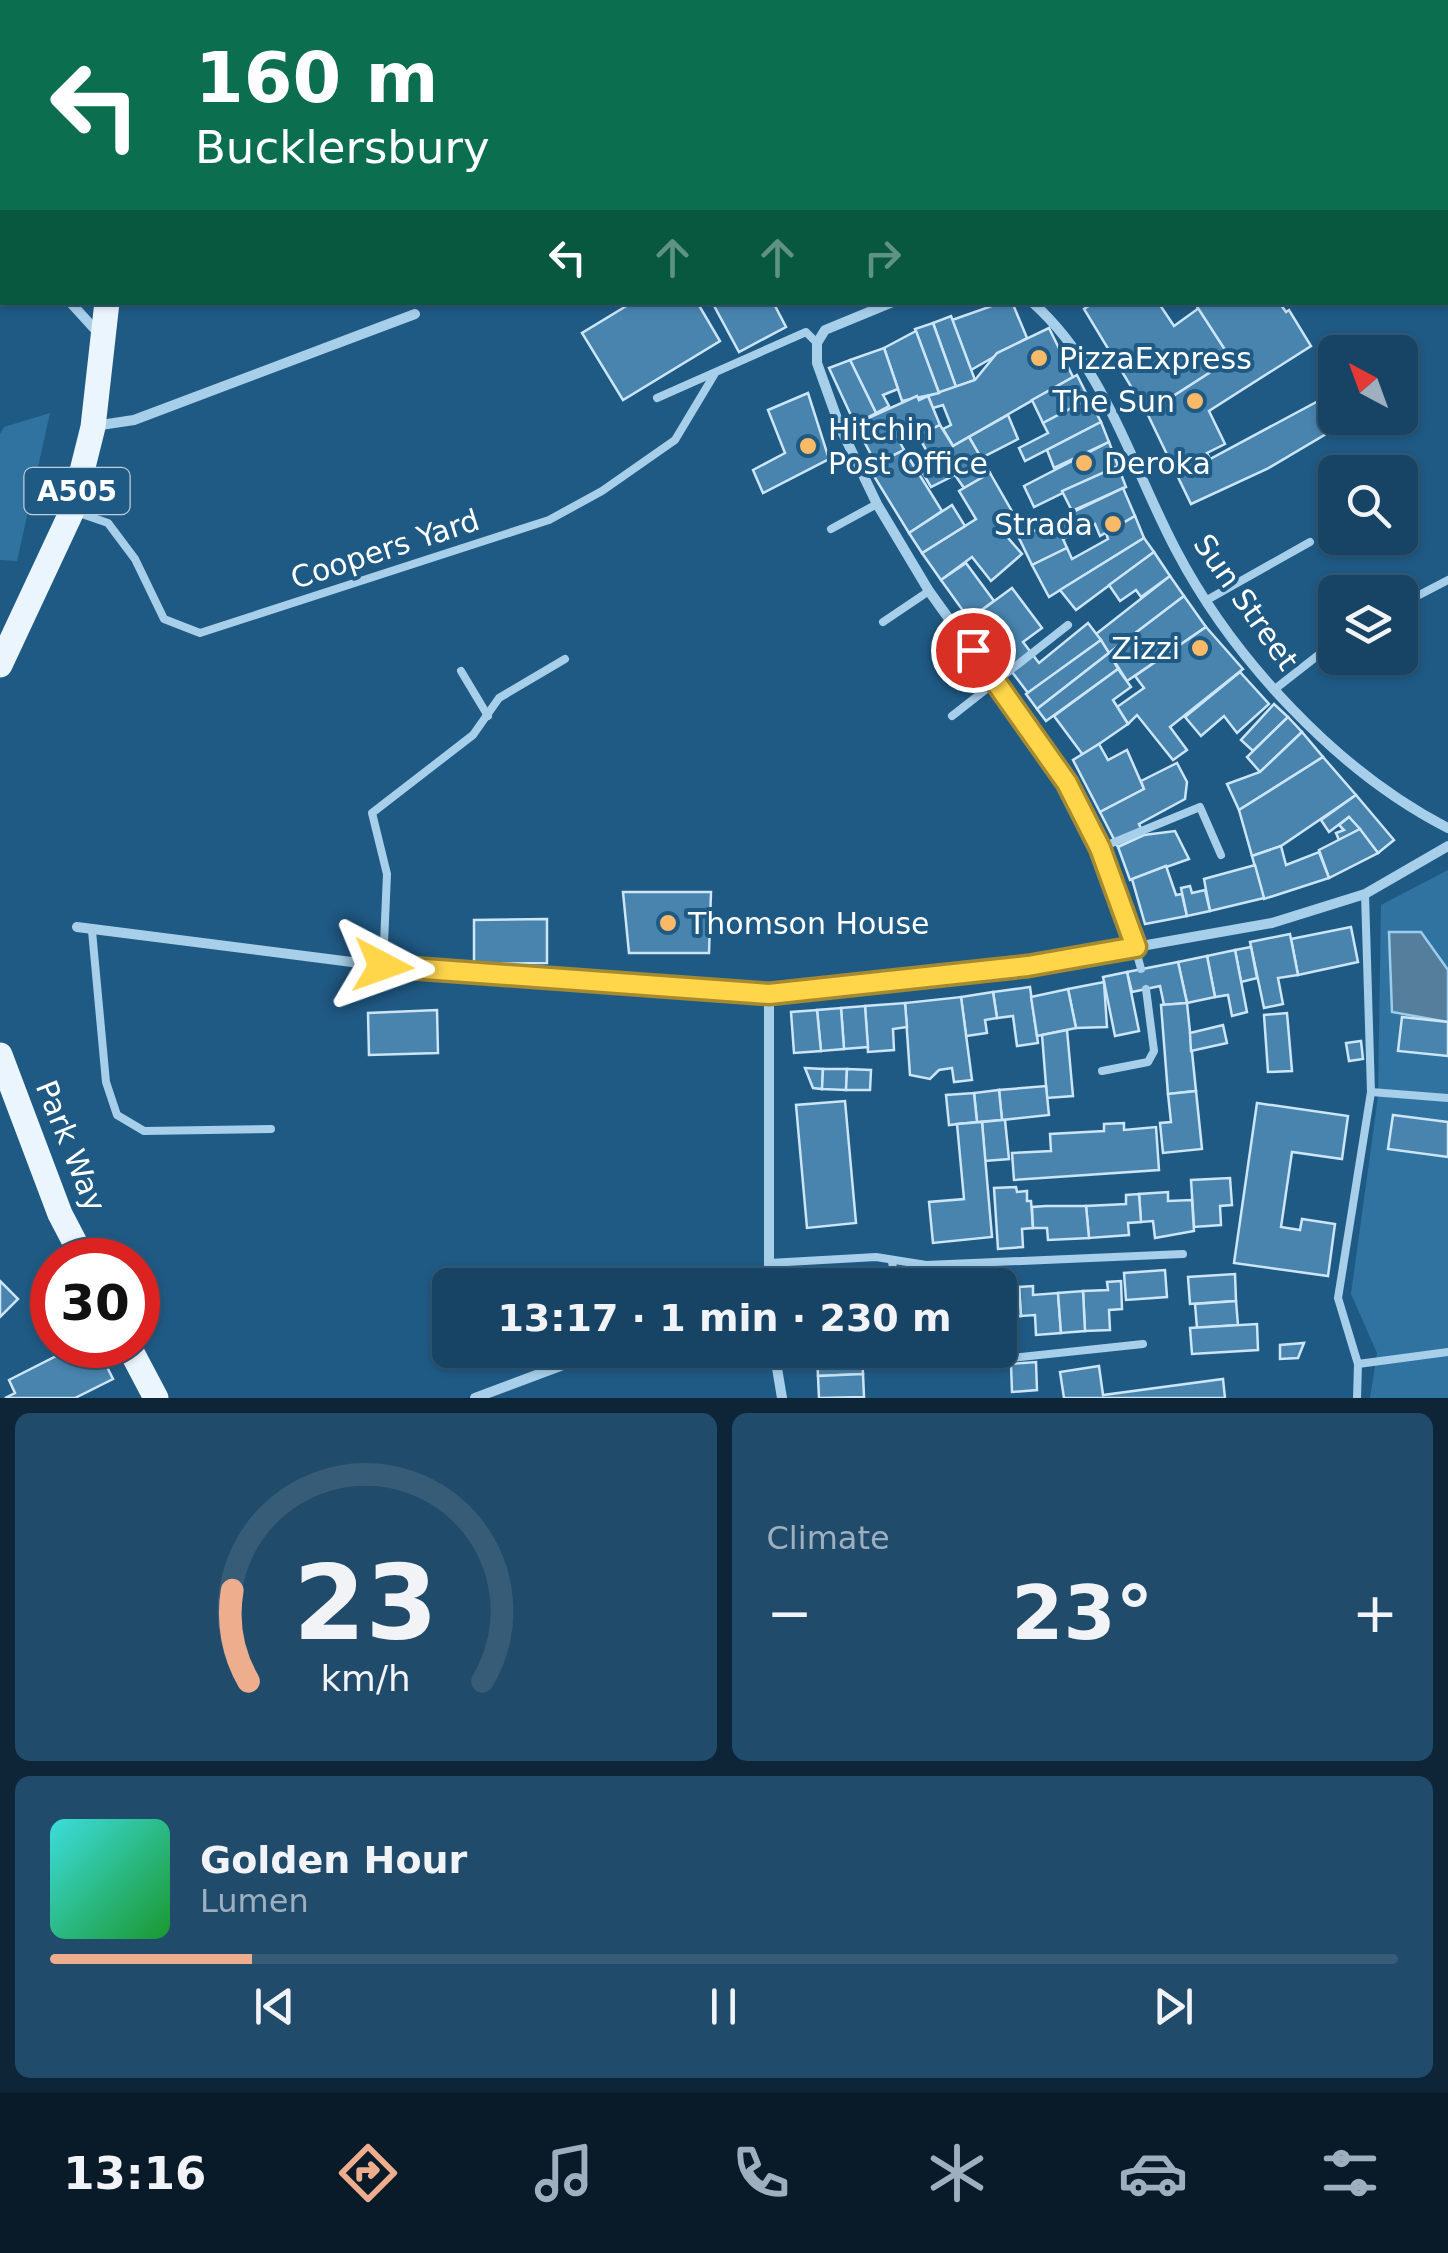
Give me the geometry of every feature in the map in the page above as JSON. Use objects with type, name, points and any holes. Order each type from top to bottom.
[{"type":"main road","name":"A505","points":[[0,665],[72,511],[94,427],[108,305]]},
{"type":"main road","name":"Park Way","points":[[0,1055],[73,1238]]},
{"type":"main road","points":[[140,1368],[156,1398]]},
{"type":"street","points":[[73,305],[104,340]]},
{"type":"street","points":[[886,305],[825,330],[817,343],[816,363],[828,395],[877,504],[929,591],[1067,783],[1100,848],[1136,947]]},
{"type":"street","name":"Sun Street","points":[[1035,305],[1060,327],[1084,358],[1175,549],[1207,600],[1275,689],[1359,771],[1412,810],[1448,828]]},
{"type":"street","points":[[94,427],[134,420],[416,314]]},
{"type":"street","points":[[77,927],[383,966],[769,994],[1028,966],[1272,923],[1365,894],[1448,846]]},
{"type":"street","points":[[769,994],[769,1268]]},
{"type":"street","points":[[475,1398],[555,1368]]},
{"type":"street","points":[[777,1368],[782,1398]]},
{"type":"lane","points":[[657,398],[806,332],[817,343]]},
{"type":"lane","name":"Coopers Yard","points":[[72,511],[108,524],[136,558],[164,619],[200,632],[549,520],[602,491],[674,440],[714,375]]},
{"type":"lane","points":[[831,529],[877,504]]},
{"type":"lane","points":[[1207,600],[1310,542]]},
{"type":"lane","points":[[1418,596],[1448,580]]},
{"type":"lane","points":[[883,622],[929,591]]},
{"type":"lane","points":[[952,716],[1068,625]]},
{"type":"lane","points":[[1275,689],[1318,655]]},
{"type":"lane","points":[[383,966],[387,874],[372,813],[474,735],[500,698],[565,660]]},
{"type":"lane","points":[[461,671],[488,716]]},
{"type":"lane","points":[[1100,848],[1200,807],[1222,855]]},
{"type":"lane","points":[[1357,1398],[1358,1364],[1338,1298],[1371,1092],[1365,894]]},
{"type":"lane","points":[[92,931],[106,1082],[117,1115],[144,1130],[271,1129]]},
{"type":"lane","points":[[1136,947],[1141,969]]},
{"type":"lane","points":[[1102,1071],[1148,1062],[1154,1051],[1146,990]]},
{"type":"lane","points":[[1371,1092],[1448,1098]]},
{"type":"lane","points":[[769,1262],[876,1257],[926,1265],[1183,1254]]},
{"type":"lane","points":[[892,1262],[893,1268]]},
{"type":"lane","points":[[1017,1357],[1143,1344]]},
{"type":"lane","points":[[1358,1364],[1448,1352]]},
{"type":"shaded area","points":[[50,413],[17,561],[0,560],[0,434],[4,427]]},
{"type":"shaded area","points":[[1448,870],[1448,1398],[1370,1398],[1377,1353],[1351,1294],[1378,1097],[1381,905]]},
{"type":"shaded area","points":[[1389,932],[1421,932],[1448,970],[1448,1022],[1392,1012]]},
{"type":"building","points":[[628,305],[699,305],[720,341],[623,400],[582,333]]},
{"type":"building","points":[[714,305],[775,305],[786,327],[739,352]]},
{"type":"building","points":[[994,305],[1013,305],[1027,338],[971,370],[952,320]]},
{"type":"building","points":[[1090,305],[1160,305],[1174,326],[1199,308],[1231,359],[1147,413],[1084,309]]},
{"type":"building","name":"The Sun","points":[[1196,305],[1281,305],[1286,312],[1289,310],[1311,346],[1209,411],[1225,444],[1207,453],[1210,459],[1318,401],[1318,435],[1324,435],[1267,469],[1191,504],[1147,413],[1231,359]]},
{"type":"building","points":[[951,316],[975,380],[956,387],[933,323]]},
{"type":"building","points":[[933,323],[956,387],[939,393],[915,329]]},
{"type":"building","points":[[1049,328],[1073,377],[953,446],[943,429],[951,425],[943,405],[933,408],[928,396],[975,380],[997,353]]},
{"type":"building","points":[[916,331],[939,393],[902,401],[884,348]]},
{"type":"building","points":[[884,348],[898,389],[883,395],[889,406],[876,413],[850,360]]},
{"type":"building","points":[[850,360],[876,413],[855,424],[829,368]]},
{"type":"building","points":[[1077,375],[1089,399],[1043,423],[1032,400]]},
{"type":"building","points":[[808,393],[829,459],[763,493],[753,470],[785,453],[768,410]]},
{"type":"building","points":[[917,396],[919,400],[928,396],[940,425],[918,436],[913,425],[895,433],[904,450],[876,464],[855,424]]},
{"type":"building","points":[[1089,399],[1101,422],[1025,461],[1019,448],[1048,433],[1043,423]]},
{"type":"building","points":[[1008,415],[1018,439],[981,458],[969,437]]},
{"type":"building","points":[[1101,422],[1109,442],[1054,468],[1047,450]]},
{"type":"building","points":[[940,425],[953,446],[969,437],[990,473],[964,488],[955,475],[931,487],[918,465],[931,458],[918,436]]},
{"type":"building","points":[[1109,442],[1118,466],[1034,507],[1024,486]]},
{"type":"building","points":[[904,450],[942,511],[909,533],[869,468]]},
{"type":"building","points":[[1118,466],[1126,487],[1072,511],[1062,491]]},
{"type":"building","points":[[990,473],[1017,520],[1002,531],[1022,554],[991,581],[972,557],[941,580],[922,553],[976,519],[959,491]]},
{"type":"building","points":[[1123,488],[1135,516],[1100,536],[1095,524],[1063,539],[1067,548],[1032,565],[1019,538]]},
{"type":"building","points":[[952,505],[965,526],[922,553],[909,533]]},
{"type":"building","points":[[1135,516],[1144,538],[1049,597],[1032,565],[1067,548],[1072,559],[1108,539],[1106,533]]},
{"type":"building","points":[[1144,538],[1154,552],[1076,610],[1060,590]]},
{"type":"building","points":[[1154,552],[1170,576],[1141,597],[1136,590],[1120,601],[1109,585]]},
{"type":"building","points":[[966,563],[994,601],[969,619],[941,580]]},
{"type":"building","points":[[1170,576],[1184,596],[1109,653],[1096,634]]},
{"type":"building","points":[[1012,588],[1042,628],[1023,642],[1039,663],[1088,623],[1101,640],[1028,693],[971,618]]},
{"type":"building","points":[[1184,596],[1206,627],[1127,681],[1109,653]]},
{"type":"building","points":[[1206,627],[1243,669],[1170,727],[1187,750],[1173,760],[1137,715],[1128,724],[1117,707],[1144,688],[1135,676]]},
{"type":"building","points":[[1101,640],[1109,653],[1037,709],[1026,694]]},
{"type":"building","points":[[1109,653],[1118,669],[1046,721],[1037,709]]},
{"type":"building","points":[[1118,669],[1131,687],[1113,700],[1128,724],[1083,755],[1054,716]]},
{"type":"building","points":[[1240,672],[1269,704],[1237,733],[1224,716],[1201,736],[1185,717]]},
{"type":"building","points":[[1274,704],[1288,717],[1253,751],[1241,740]]},
{"type":"building","points":[[1288,717],[1302,732],[1260,772],[1247,757]]},
{"type":"building","points":[[1302,732],[1323,757],[1239,810],[1227,784],[1260,772]]},
{"type":"building","points":[[1099,744],[1108,760],[1127,750],[1144,789],[1100,812],[1073,760]]},
{"type":"building","points":[[1323,757],[1356,795],[1281,846],[1252,856],[1239,810]]},
{"type":"building","points":[[1177,763],[1187,782],[1185,799],[1139,824],[1144,835],[1118,847],[1100,812],[1144,789],[1141,781]]},
{"type":"building","points":[[1356,795],[1394,840],[1378,853],[1349,817],[1329,832],[1321,820]]},
{"type":"building","points":[[1349,817],[1360,829],[1339,840],[1336,833],[1344,830],[1339,825]]},
{"type":"building","points":[[1360,829],[1378,853],[1329,878],[1319,850]]},
{"type":"building","points":[[1175,831],[1189,859],[1130,880],[1118,847],[1144,835]]},
{"type":"building","points":[[1281,846],[1286,865],[1319,852],[1329,878],[1264,899],[1252,856]]},
{"type":"building","points":[[1255,865],[1264,898],[1210,911],[1204,879]]},
{"type":"building","points":[[1166,866],[1176,895],[1182,894],[1187,916],[1145,924],[1132,879]]},
{"type":"building","points":[[1190,886],[1192,893],[1205,890],[1210,911],[1187,916],[1181,888]]},
{"type":"building","name":"Thomson House","points":[[623,892],[711,892],[709,953],[629,953]]},
{"type":"building","points":[[547,919],[547,963],[474,964],[474,920]]},
{"type":"building","points":[[1351,927],[1358,962],[1298,975],[1291,939]]},
{"type":"building","points":[[1290,934],[1298,975],[1278,978],[1283,1004],[1264,1008],[1250,942]]},
{"type":"building","points":[[1251,947],[1257,978],[1241,982],[1235,950]]},
{"type":"building","points":[[1235,950],[1247,1012],[1232,1016],[1228,995],[1215,997],[1207,956]]},
{"type":"building","points":[[1207,956],[1215,997],[1187,1003],[1178,962]]},
{"type":"building","points":[[1178,962],[1187,1003],[1164,1005],[1160,986],[1132,992],[1127,972]]},
{"type":"building","points":[[1127,972],[1139,1031],[1115,1036],[1103,977]]},
{"type":"building","points":[[1104,982],[1107,1027],[1076,1028],[1068,989]]},
{"type":"building","points":[[1030,987],[1038,1043],[1017,1046],[1013,1016],[997,1018],[993,992]]},
{"type":"building","points":[[1068,989],[1076,1028],[1037,1036],[1031,997]]},
{"type":"building","points":[[993,992],[997,1018],[985,1020],[987,1033],[966,1036],[961,997]]},
{"type":"building","points":[[961,997],[972,1080],[954,1082],[952,1068],[939,1070],[930,1079],[910,1075],[905,1003]]},
{"type":"building","points":[[905,1003],[907,1027],[893,1029],[894,1050],[868,1052],[865,1006]]},
{"type":"building","points":[[1187,1003],[1196,1091],[1168,1094],[1161,1005]]},
{"type":"building","points":[[865,1006],[868,1047],[844,1049],[841,1008]]},
{"type":"building","points":[[841,1008],[844,1049],[821,1051],[817,1010]]},
{"type":"building","points":[[437,1010],[438,1053],[369,1055],[368,1013]]},
{"type":"building","points":[[817,1010],[821,1051],[794,1053],[791,1012]]},
{"type":"building","points":[[1287,1013],[1292,1071],[1268,1072],[1264,1015]]},
{"type":"building","points":[[1402,1017],[1448,1022],[1448,1056],[1398,1051]]},
{"type":"building","points":[[1223,1025],[1227,1043],[1191,1051],[1190,1033]]},
{"type":"building","points":[[1067,1030],[1073,1096],[1047,1098],[1042,1035]]},
{"type":"building","points":[[1361,1041],[1363,1059],[1349,1061],[1346,1043]]},
{"type":"building","points":[[805,1068],[823,1069],[822,1089],[813,1088]]},
{"type":"building","points":[[823,1069],[847,1069],[846,1090],[822,1089]]},
{"type":"building","points":[[847,1069],[871,1070],[870,1090],[846,1090]]},
{"type":"building","points":[[1046,1086],[1049,1115],[1002,1120],[999,1090]]},
{"type":"building","points":[[999,1090],[1002,1120],[977,1122],[974,1093]]},
{"type":"building","points":[[1196,1091],[1202,1149],[1163,1153],[1160,1123],[1171,1122],[1168,1094]]},
{"type":"building","points":[[974,1093],[977,1122],[949,1125],[946,1095]]},
{"type":"building","points":[[845,1101],[856,1223],[807,1228],[796,1105]]},
{"type":"building","points":[[1257,1103],[1348,1116],[1342,1159],[1292,1152],[1281,1227],[1300,1230],[1302,1219],[1335,1224],[1328,1276],[1234,1263]]},
{"type":"building","points":[[1393,1115],[1448,1122],[1448,1157],[1388,1149]]},
{"type":"building","points":[[1005,1120],[1009,1159],[985,1161],[982,1122]]},
{"type":"building","points":[[982,1122],[992,1237],[933,1243],[929,1202],[964,1199],[957,1124]]},
{"type":"building","points":[[1124,1123],[1124,1130],[1156,1127],[1159,1170],[1014,1180],[1012,1153],[1051,1151],[1050,1134],[1104,1131],[1104,1124]]},
{"type":"building","points":[[1230,1178],[1232,1205],[1220,1206],[1221,1225],[1194,1227],[1191,1180]]},
{"type":"building","points":[[1016,1187],[1017,1192],[1027,1191],[1033,1228],[1022,1229],[1023,1247],[998,1249],[994,1188]]},
{"type":"building","points":[[1168,1192],[1168,1201],[1192,1200],[1194,1231],[1155,1238],[1153,1221],[1141,1222],[1139,1194]]},
{"type":"building","points":[[1139,1194],[1141,1222],[1128,1223],[1129,1235],[1089,1238],[1086,1206],[1126,1204],[1126,1195]]},
{"type":"building","points":[[1086,1206],[1089,1238],[1048,1240],[1047,1228],[1033,1228],[1032,1207]]},
{"type":"building","points":[[1165,1270],[1167,1297],[1126,1300],[1124,1273]]},
{"type":"building","points":[[1235,1274],[1236,1301],[1190,1304],[1188,1277]]},
{"type":"building","points":[[0,1281],[18,1299],[0,1317]]},
{"type":"building","points":[[1121,1281],[1122,1309],[1109,1310],[1110,1330],[1085,1331],[1083,1291],[1108,1290],[1107,1282]]},
{"type":"building","points":[[1033,1286],[1033,1295],[1058,1293],[1061,1333],[1036,1335],[1035,1315],[1021,1316],[1019,1287]]},
{"type":"building","points":[[1017,1287],[1021,1316],[1017,1316]]},
{"type":"building","points":[[1083,1291],[1085,1331],[1061,1333],[1058,1293]]},
{"type":"building","points":[[1236,1301],[1238,1325],[1197,1328],[1195,1304]]},
{"type":"building","points":[[1257,1324],[1258,1350],[1192,1354],[1190,1328]]},
{"type":"building","points":[[1304,1343],[1298,1358],[1280,1359],[1280,1345]]},
{"type":"building","points":[[1036,1362],[1037,1390],[1012,1392],[1011,1368],[1017,1368],[1017,1364]]},
{"type":"building","points":[[1099,1366],[1103,1395],[1223,1379],[1225,1398],[1064,1398],[1060,1372]]},
{"type":"building","points":[[33,1368],[108,1368],[113,1379],[75,1398],[5,1398],[15,1393],[9,1380]]},
{"type":"building","points":[[818,1368],[863,1368],[863,1374],[818,1376]]},
{"type":"building","points":[[863,1374],[864,1397],[819,1398],[818,1376]]},
{"type":"place","name":"PizzaExpress","points":[[1039,358]]},
{"type":"place","name":"The Sun","points":[[1195,401]]},
{"type":"place","name":"Hitchin Post Office","points":[[808,446]]},
{"type":"place","name":"Deroka","points":[[1084,463]]},
{"type":"place","name":"Strada","points":[[1113,524]]},
{"type":"place","name":"Zizzi","points":[[1200,648]]},
{"type":"place","name":"Thomson House","points":[[668,923]]},
{"type":"route","points":[[383,966],[769,994],[1028,966],[1136,947],[1100,848],[1067,783],[973,650]]}]
